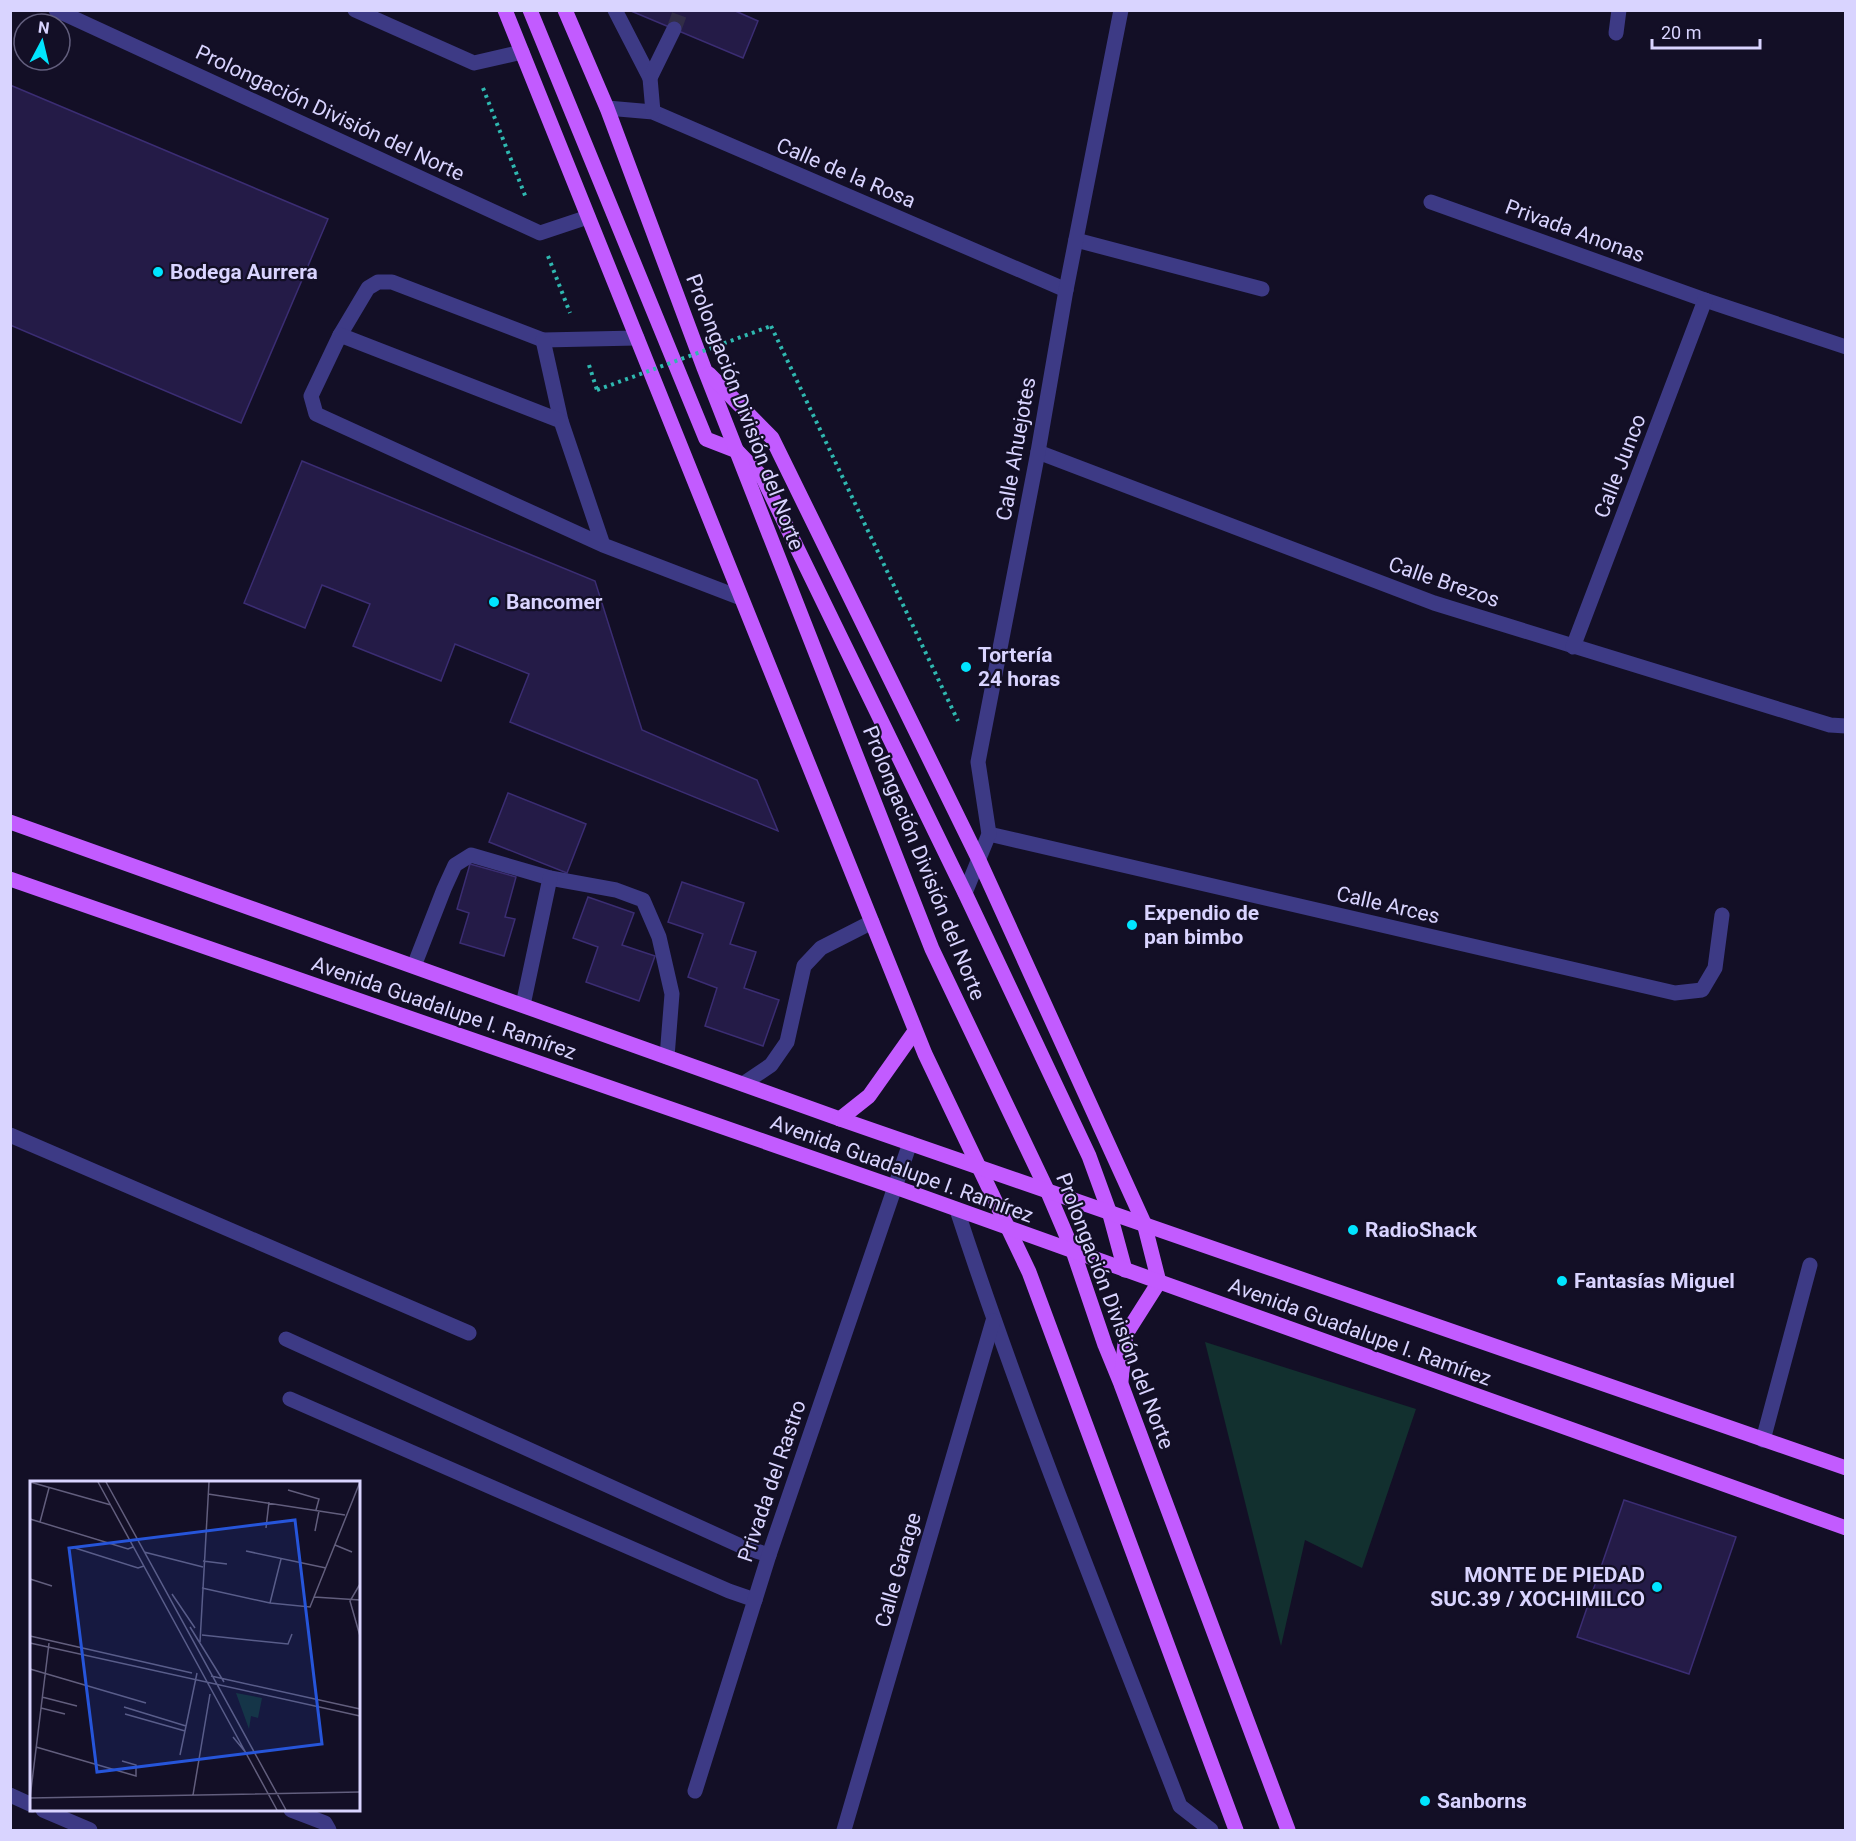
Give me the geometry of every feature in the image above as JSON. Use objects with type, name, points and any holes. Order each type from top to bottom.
[{"type":"main road","points":[[505,10],[915,1031],[1033,1283],[1236,1830]]},
{"type":"main road","points":[[530,10],[706,439],[736,451],[763,478],[965,893],[1089,1156],[1109,1211],[1125,1270]]},
{"type":"main road","name":"Prolongación División del Norte","points":[[565,10],[607,108],[704,369],[932,949],[1047,1190],[1073,1251],[1105,1345],[1288,1830]]},
{"type":"main road","points":[[704,369],[772,438],[978,858],[1144,1223],[1159,1282],[1126,1334],[1121,1384]]},
{"type":"main road","name":"Avenida Guadalupe I. Ramírez","points":[[10,822],[840,1119],[1845,1468]]},
{"type":"main road","name":"Avenida Guadalupe I. Ramírez","points":[[10,879],[895,1187],[1845,1528]]},
{"type":"main road","points":[[840,1119],[869,1096],[915,1031]]},
{"type":"street","name":"Prolongación División del Norte","points":[[56,10],[540,233],[588,217]]},
{"type":"street","points":[[355,10],[474,63],[522,52]]},
{"type":"street","points":[[615,10],[650,78],[652,112]]},
{"type":"street","name":"Calle Ahuejotes","points":[[989,834],[978,762],[1121,10]]},
{"type":"street","points":[[1616,33],[1618,10]]},
{"type":"street","points":[[650,78],[674,29]]},
{"type":"street","name":"Calle de la Rosa","points":[[607,108],[652,112],[1066,290]]},
{"type":"street","name":"Privada Anonas","points":[[1431,202],[1705,300],[1845,347]]},
{"type":"street","points":[[1076,240],[1262,289]]},
{"type":"street","points":[[637,338],[543,340],[392,282],[378,282],[368,288],[340,335],[311,396],[316,414],[603,545],[741,598]]},
{"type":"street","name":"Calle Junco","points":[[1573,647],[1705,300]]},
{"type":"street","points":[[340,335],[561,421]]},
{"type":"street","points":[[543,340],[561,421],[603,545]]},
{"type":"street","name":"Calle Brezos","points":[[1038,452],[1434,603],[1830,725],[1845,726]]},
{"type":"street","points":[[965,893],[989,834]]},
{"type":"street","name":"Calle Arces","points":[[989,834],[1675,993],[1702,990],[1707,983],[1715,968],[1722,915]]},
{"type":"street","points":[[414,966],[455,865],[471,855],[550,878],[616,890],[642,900],[659,937],[672,993],[667,1057]]},
{"type":"street","points":[[523,1005],[550,878]]},
{"type":"street","points":[[743,1084],[771,1065],[787,1042],[804,966],[821,948],[872,922]]},
{"type":"street","points":[[10,1135],[469,1333]]},
{"type":"street","name":"Privada del Rastro","points":[[695,1791],[769,1555],[910,1143]]},
{"type":"street","points":[[957,1210],[993,1321],[1180,1806],[1211,1830]]},
{"type":"street","points":[[1763,1440],[1810,1265]]},
{"type":"street","name":"Calle Garage","points":[[843,1830],[993,1321]]},
{"type":"street","points":[[286,1338],[743,1547],[769,1555]]},
{"type":"street","points":[[290,1399],[729,1591],[755,1600]]},
{"type":"street","points":[[10,1795],[30,1803]]},
{"type":"street","points":[[47,1811],[90,1830]]},
{"type":"street","points":[[296,1811],[325,1823],[329,1830]]},
{"type":"path","points":[[597,390],[771,326],[978,762]]},
{"type":"green space","points":[[1205,1342],[1416,1409],[1362,1568],[1305,1540],[1281,1646]]},
{"type":"building","points":[[733,10],[758,21],[743,58],[631,11]]},
{"type":"building","name":"Bodega Aurrera","points":[[10,85],[328,219],[241,423],[10,325]]},
{"type":"building","points":[[302,461],[595,581],[642,730],[757,780],[778,831],[510,722],[529,674],[455,644],[441,681],[353,646],[370,604],[322,585],[305,628],[244,603]]},
{"type":"building","points":[[508,793],[586,824],[567,873],[489,842]]},
{"type":"building","points":[[470,864],[516,877],[505,917],[515,919],[504,956],[460,943],[469,913],[457,909]]},
{"type":"building","points":[[682,882],[744,903],[730,944],[756,952],[744,988],[779,1000],[763,1046],[705,1026],[717,988],[688,977],[703,934],[668,922]]},
{"type":"building","points":[[588,897],[634,913],[622,945],[655,956],[639,1001],[586,982],[598,947],[573,938]]},
{"type":"building","name":"MONTE DE PIEDAD SUC.39 / XOCHIMILCO","points":[[1624,1500],[1736,1537],[1689,1674],[1577,1637]]},
{"type":"tunnel","points":[[674,29],[681,10]]},
{"type":"place","name":"Bodega Aurrera","points":[[158,272]]},
{"type":"place","name":"Bancomer","points":[[494,602]]},
{"type":"place","name":"Tortería 24 horas","points":[[966,667]]},
{"type":"place","name":"Expendio de pan bimbo","points":[[1132,925]]},
{"type":"place","name":"RadioShack","points":[[1353,1230]]},
{"type":"place","name":"Fantasías Miguel","points":[[1562,1281]]},
{"type":"place","name":"MONTE DE PIEDAD SUC.39 / XOCHIMILCO","points":[[1657,1587]]},
{"type":"place","name":"Sanborns","points":[[1425,1801]]}]
